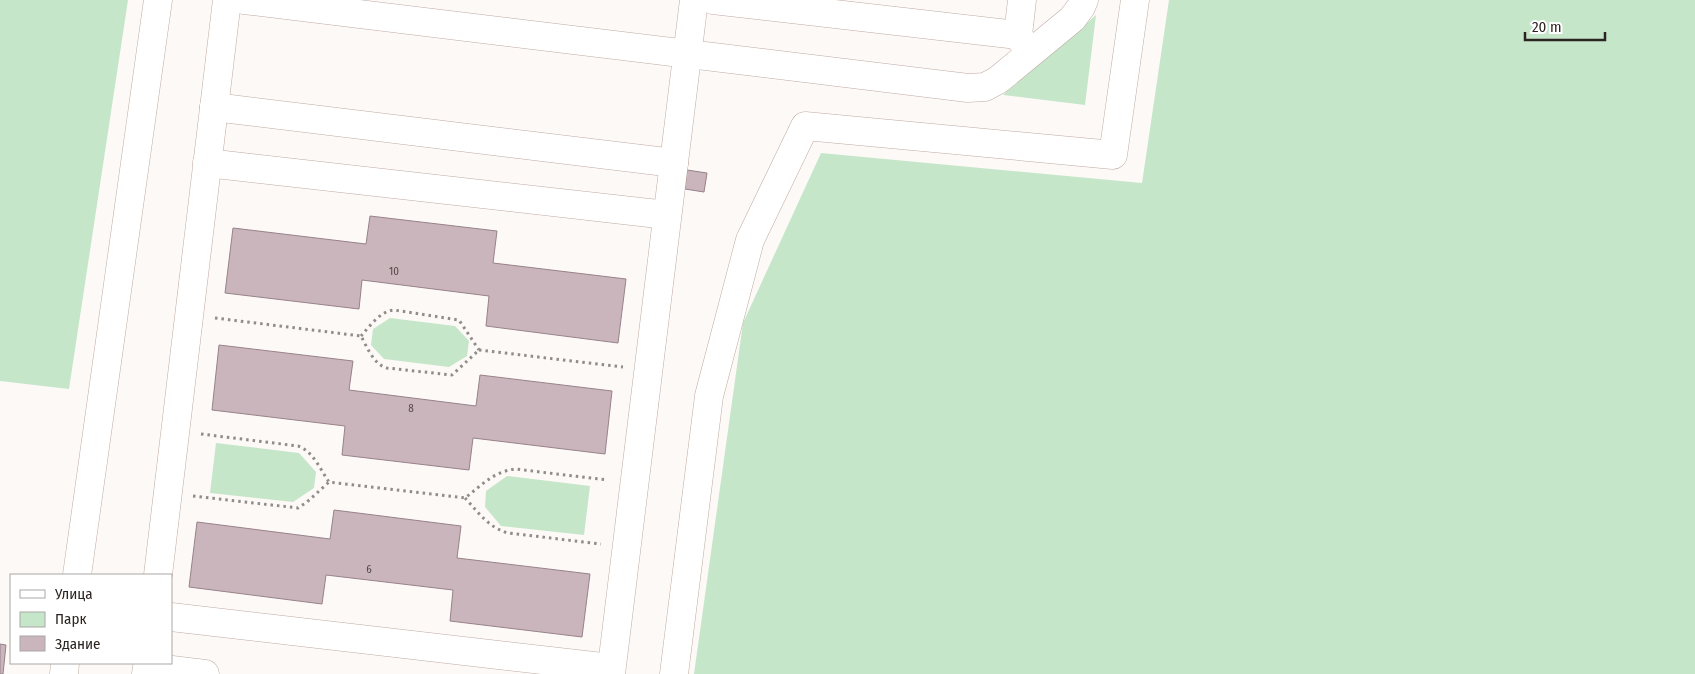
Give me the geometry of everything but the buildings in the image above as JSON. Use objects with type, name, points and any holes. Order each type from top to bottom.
[{"type":"street","points":[[78,574],[158,0]]},
{"type":"street","points":[[158,574],[227,0]]},
{"type":"street","points":[[244,0],[968,88],[985,87],[998,80],[1024,44],[1072,19],[1084,0]]},
{"type":"street","points":[[172,617],[611,671],[694,0]]},
{"type":"street","points":[[713,0],[1024,44]]},
{"type":"street","points":[[1022,0],[1024,44]]},
{"type":"street","points":[[674,674],[709,396],[750,240],[805,126],[1113,155],[1135,0]]},
{"type":"street","points":[[214,106],[674,163]]},
{"type":"street","points":[[207,163],[668,215]]},
{"type":"street","points":[[147,668],[205,674]]},
{"type":"path","points":[[361,336],[387,311],[394,310],[459,320],[479,350],[628,368]]},
{"type":"path","points":[[209,318],[361,336]]},
{"type":"path","points":[[361,336],[380,366],[387,368],[452,375],[479,350]]},
{"type":"path","points":[[195,434],[298,446],[305,449],[311,455],[329,482]]},
{"type":"path","points":[[466,498],[503,470],[515,469],[614,480]]},
{"type":"path","points":[[188,496],[298,508],[329,482],[466,498],[489,524],[497,530],[508,533],[606,544]]},
{"type":"green space","points":[[0,0],[128,0],[69,389],[0,381]]},
{"type":"green space","points":[[1169,0],[1695,0],[1695,674],[694,674],[743,323],[821,153],[1142,183]]},
{"type":"green space","points":[[1096,15],[1085,105],[1003,95],[1087,23]]},
{"type":"green space","points":[[390,318],[455,326],[469,341],[467,356],[449,367],[384,359],[371,345],[373,329]]},
{"type":"green space","points":[[216,443],[299,453],[316,472],[314,488],[293,502],[210,493]]},
{"type":"green space","points":[[507,476],[590,486],[584,535],[501,526],[485,507],[486,491]]}]
